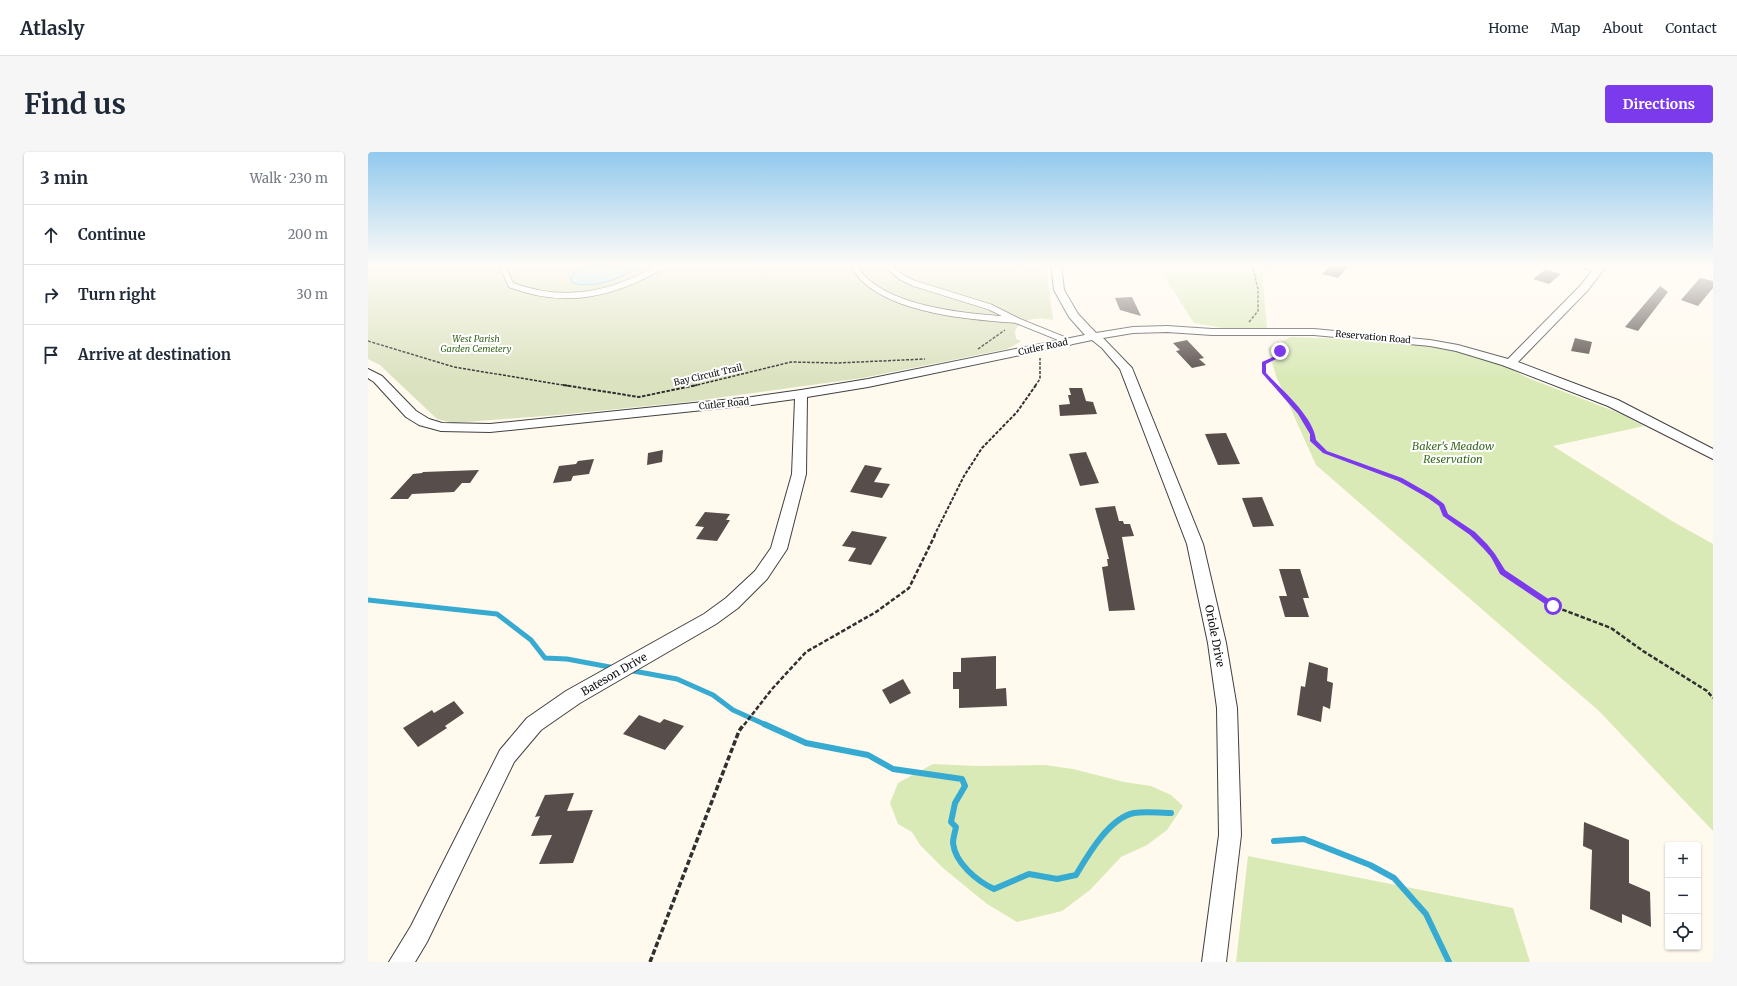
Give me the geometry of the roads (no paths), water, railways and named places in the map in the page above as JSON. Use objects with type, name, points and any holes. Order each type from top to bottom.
[{"type":"street","points":[[1066,303],[1073,316],[1096,336]]},
{"type":"street","points":[[1510,364],[1567,303]]},
{"type":"street","name":"Reservation Road","points":[[1096,336],[1133,330],[1167,329],[1260,333],[1314,332],[1422,342],[1458,348],[1510,364],[1641,416],[1713,455]]},
{"type":"street","name":"Cutler Road","points":[[368,373],[378,379],[411,414],[424,422],[441,427],[462,429],[490,428],[801,394],[868,383],[1096,336]]},
{"type":"street","name":"Oriole Drive","points":[[1096,336],[1126,368],[1171,480],[1195,544],[1218,643],[1227,708],[1230,835],[1214,962]]},
{"type":"street","name":"Bateson Drive","points":[[401,962],[419,934],[507,756],[534,724],[573,697],[710,620],[732,603],[761,575],[779,549],[799,474],[801,394]]},
{"type":"lane","points":[[912,303],[966,316],[1018,321]]},
{"type":"lane","points":[[976,303],[990,307],[1018,321],[1070,342]]},
{"type":"waterway","points":[[368,600],[497,614],[531,640],[545,658],[567,659],[615,668]]},
{"type":"waterway","points":[[628,670],[677,679],[713,695],[733,710],[766,725]]},
{"type":"waterway","points":[[764,724],[806,743],[868,755],[893,769],[962,779],[965,786],[955,803],[951,822],[956,827],[953,841],[955,850],[962,864],[974,876],[987,886],[994,889],[1029,874],[1057,879],[1076,875],[1100,838],[1116,822],[1125,816],[1134,813],[1148,812],[1171,813]]},
{"type":"waterway","points":[[1274,841],[1304,839],[1370,865],[1394,878],[1426,914],[1449,962]]},
{"type":"park label","name":"West Parish Garden Cemetery","points":[[476,344]]},
{"type":"park label","name":"Baker's Meadow Reservation","points":[[1453,452]]}]
